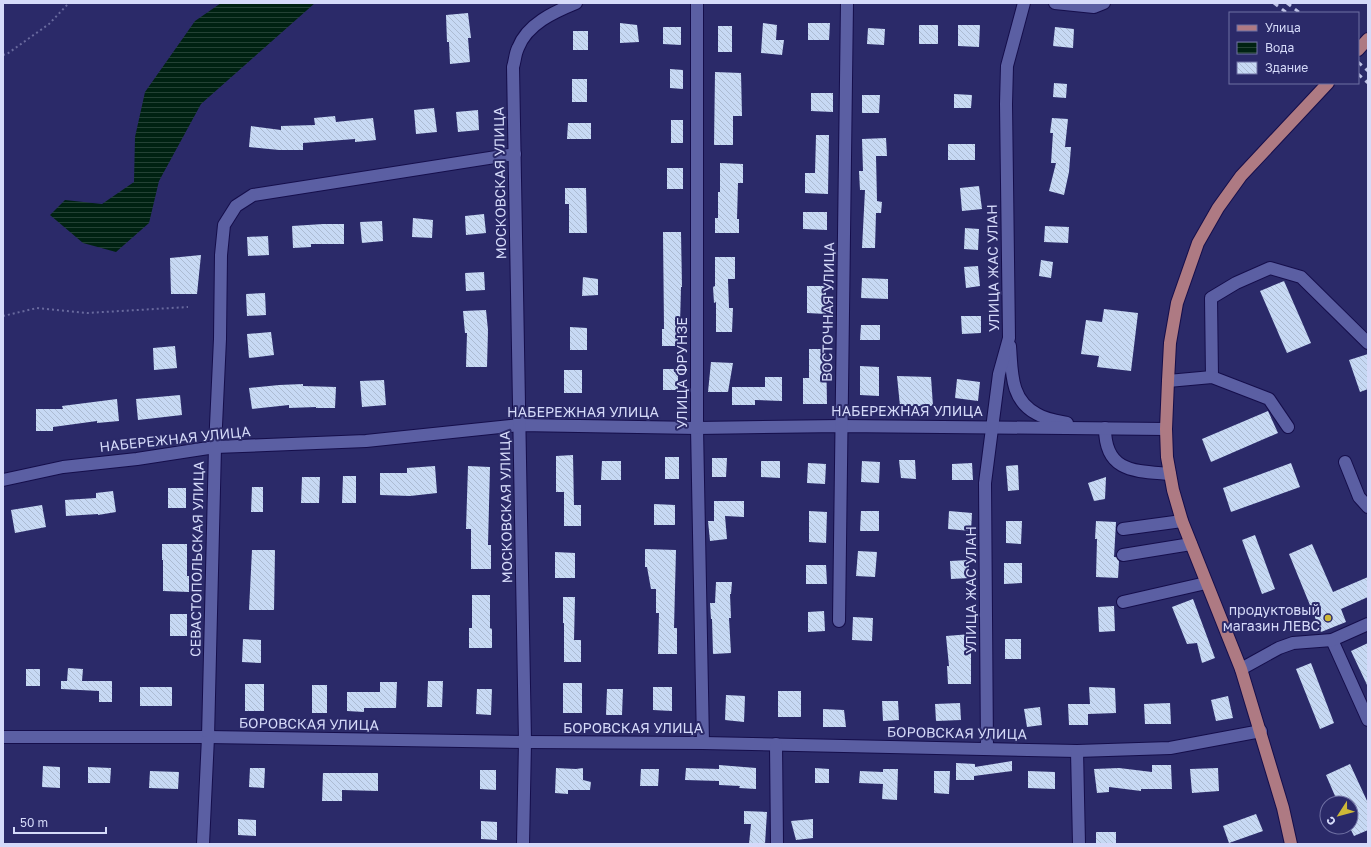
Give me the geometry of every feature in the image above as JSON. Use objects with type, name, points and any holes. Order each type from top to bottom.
[{"type":"main road","points":[[1359,49],[1368,39]]},
{"type":"main road","points":[[1290,844],[1283,808],[1261,731],[1241,669],[1182,521],[1173,490],[1167,457],[1166,429],[1168,381],[1170,343],[1177,303],[1198,243],[1218,208],[1241,176],[1327,84]]},
{"type":"street","name":"МОСКОВСКАЯ УЛИЦА","points":[[523,844],[525,742],[513,67],[518,47],[530,29],[554,12],[576,3]]},
{"type":"street","name":"УЛИЦА ФРУНЗЕ","points":[[697,3],[697,428],[703,743]]},
{"type":"street","name":"ВОСТОЧНАЯ УЛИЦА","points":[[839,621],[847,3]]},
{"type":"street","name":"УЛИЦА ЖАС УЛАН","points":[[987,749],[985,483],[999,374],[1009,338],[1006,104],[1007,66],[1024,3]]},
{"type":"street","points":[[1055,3],[1094,8],[1104,3]]},
{"type":"street","name":"СЕВАСТОПОЛЬСКАЯ УЛИЦА","points":[[203,844],[208,737],[215,447],[220,339],[221,255],[224,225],[236,206],[253,195],[515,154]]},
{"type":"street","points":[[1212,377],[1211,298],[1236,283],[1270,268],[1301,277],[1368,343]]},
{"type":"street","points":[[1009,338],[1012,374],[1017,395],[1025,407],[1038,415],[1082,428]]},
{"type":"street","points":[[1168,381],[1212,377],[1269,398],[1288,427]]},
{"type":"street","name":"НАБЕРЕЖНАЯ УЛИЦА","points":[[3,480],[62,467],[137,459],[215,447],[366,441],[520,425],[697,428],[992,426],[1166,429]]},
{"type":"street","points":[[1105,428],[1105,440],[1111,454],[1123,467],[1140,471],[1170,474]]},
{"type":"street","points":[[1345,462],[1359,497],[1368,507]]},
{"type":"street","points":[[1123,529],[1182,521]]},
{"type":"street","points":[[1123,555],[1191,544]]},
{"type":"street","points":[[1123,602],[1206,583]]},
{"type":"street","points":[[1241,669],[1279,648],[1293,643],[1332,640],[1368,624]]},
{"type":"street","points":[[1332,640],[1368,720]]},
{"type":"street","name":"БОРОВСКАЯ УЛИЦА","points":[[3,737],[208,737],[703,743],[1078,751],[1170,748],[1261,731]]},
{"type":"street","points":[[776,744],[778,844]]},
{"type":"street","points":[[1078,751],[1078,844]]},
{"type":"path","points":[[3,55],[7,54],[49,24],[69,3]]},
{"type":"path","points":[[3,316],[37,308],[87,313],[188,307]]},
{"type":"water","points":[[221,3],[315,3],[201,104],[159,181],[149,223],[116,252],[83,243],[50,215],[65,200],[102,204],[134,182],[135,137],[145,92],[195,21]]},
{"type":"building","points":[[468,13],[471,38],[468,38],[470,62],[450,64],[449,42],[447,42],[446,15]]},
{"type":"building","points":[[620,23],[637,25],[639,42],[620,43]]},
{"type":"building","points":[[763,23],[777,25],[776,40],[784,40],[782,55],[761,53]]},
{"type":"building","points":[[808,23],[830,23],[829,40],[808,40]]},
{"type":"building","points":[[919,25],[938,25],[938,44],[919,44]]},
{"type":"building","points":[[958,25],[980,25],[979,47],[958,46]]},
{"type":"building","points":[[718,26],[732,26],[732,52],[718,52]]},
{"type":"building","points":[[663,27],[681,27],[681,45],[663,44]]},
{"type":"building","points":[[1055,27],[1074,29],[1073,48],[1053,46]]},
{"type":"building","points":[[868,28],[885,29],[884,45],[867,44]]},
{"type":"building","points":[[573,31],[588,31],[588,50],[573,50]]},
{"type":"building","points":[[670,69],[683,70],[683,89],[670,88]]},
{"type":"building","points":[[715,72],[741,73],[742,116],[733,116],[733,145],[714,145]]},
{"type":"building","points":[[572,79],[587,79],[587,102],[572,102]]},
{"type":"building","points":[[1054,83],[1067,84],[1066,98],[1053,97]]},
{"type":"building","points":[[811,93],[833,93],[833,112],[811,111]]},
{"type":"building","points":[[954,94],[972,95],[971,108],[954,108]]},
{"type":"building","points":[[862,95],[880,95],[879,113],[862,113]]},
{"type":"building","points":[[434,108],[437,132],[416,134],[414,110]]},
{"type":"building","points":[[478,110],[479,130],[458,132],[456,112]]},
{"type":"building","points":[[335,116],[336,122],[373,118],[376,140],[355,142],[355,139],[303,143],[303,150],[279,150],[249,147],[251,126],[281,130],[281,126],[315,125],[314,118]]},
{"type":"building","points":[[1052,118],[1068,119],[1065,147],[1071,147],[1069,172],[1064,195],[1049,191],[1056,163],[1051,163],[1053,133],[1050,133]]},
{"type":"building","points":[[671,120],[683,120],[683,143],[671,143]]},
{"type":"building","points":[[568,123],[591,123],[591,139],[567,139]]},
{"type":"building","points":[[816,135],[829,135],[828,194],[805,193],[805,173],[815,173]]},
{"type":"building","points":[[886,138],[887,156],[876,156],[877,201],[882,202],[881,213],[876,213],[875,248],[862,248],[865,190],[860,190],[859,171],[863,171],[862,139]]},
{"type":"building","points":[[948,144],[975,144],[975,160],[948,160]]},
{"type":"building","points":[[720,163],[743,164],[743,183],[738,183],[737,219],[739,219],[739,233],[715,233],[715,218],[718,218],[718,192],[720,192]]},
{"type":"building","points":[[667,168],[683,168],[683,189],[667,189]]},
{"type":"building","points":[[979,186],[982,209],[962,211],[960,188]]},
{"type":"building","points":[[565,188],[586,188],[587,233],[569,233],[569,204],[565,204]]},
{"type":"building","points":[[803,212],[827,212],[827,230],[803,229]]},
{"type":"building","points":[[484,214],[486,233],[466,235],[465,216]]},
{"type":"building","points":[[413,218],[433,220],[432,238],[412,237]]},
{"type":"building","points":[[382,221],[383,241],[362,243],[360,222]]},
{"type":"building","points":[[344,224],[344,244],[311,244],[311,247],[293,248],[292,226]]},
{"type":"building","points":[[1045,226],[1069,227],[1068,243],[1044,242]]},
{"type":"building","points":[[965,228],[979,229],[978,250],[964,249]]},
{"type":"building","points":[[663,232],[681,232],[682,287],[680,324],[678,324],[678,346],[662,346],[662,329],[664,329]]},
{"type":"building","points":[[268,236],[269,255],[248,256],[247,237]]},
{"type":"building","points":[[201,255],[197,294],[171,294],[170,258]]},
{"type":"building","points":[[715,257],[735,257],[735,279],[728,279],[729,308],[733,308],[732,332],[716,332],[716,302],[714,303],[713,287],[715,286]]},
{"type":"building","points":[[1041,260],[1053,262],[1051,278],[1039,276]]},
{"type":"building","points":[[978,266],[980,286],[966,288],[964,267]]},
{"type":"building","points":[[484,272],[485,290],[466,291],[465,273]]},
{"type":"building","points":[[583,277],[598,279],[598,295],[582,296]]},
{"type":"building","points":[[862,278],[888,279],[888,299],[861,298]]},
{"type":"building","points":[[1284,281],[1311,343],[1287,353],[1260,291]]},
{"type":"building","points":[[807,286],[826,286],[826,314],[807,313]]},
{"type":"building","points":[[265,293],[266,315],[247,316],[246,294]]},
{"type":"building","points":[[1104,309],[1138,313],[1131,371],[1097,367],[1099,356],[1081,354],[1086,320],[1102,322]]},
{"type":"building","points":[[486,310],[488,330],[487,367],[466,367],[467,333],[465,333],[463,311]]},
{"type":"building","points":[[961,316],[981,316],[981,333],[962,334]]},
{"type":"building","points":[[861,325],[880,325],[880,340],[860,340]]},
{"type":"building","points":[[570,327],[587,328],[587,350],[570,350]]},
{"type":"building","points":[[271,332],[274,355],[249,358],[247,334]]},
{"type":"building","points":[[175,346],[177,368],[154,370],[153,348]]},
{"type":"building","points":[[809,349],[826,349],[827,404],[803,404],[803,378],[809,378]]},
{"type":"building","points":[[1368,354],[1368,389],[1360,392],[1349,360]]},
{"type":"building","points":[[711,362],[733,363],[728,392],[708,392]]},
{"type":"building","points":[[860,366],[879,367],[879,396],[860,395]]},
{"type":"building","points":[[663,369],[678,369],[678,390],[663,390]]},
{"type":"building","points":[[564,370],[582,370],[582,393],[564,393]]},
{"type":"building","points":[[897,376],[931,377],[933,406],[900,406]]},
{"type":"building","points":[[765,377],[782,377],[782,401],[755,400],[755,405],[732,405],[732,387],[765,387]]},
{"type":"building","points":[[957,379],[980,382],[978,401],[955,398]]},
{"type":"building","points":[[384,380],[386,405],[362,407],[360,381]]},
{"type":"building","points":[[303,384],[303,386],[336,387],[335,408],[289,408],[289,405],[252,409],[249,388]]},
{"type":"building","points":[[180,395],[182,415],[138,420],[136,399]]},
{"type":"building","points":[[117,399],[119,421],[97,423],[97,421],[53,427],[53,431],[36,431],[36,409],[63,409],[62,406]]},
{"type":"building","points":[[1268,411],[1278,433],[1211,462],[1202,439]]},
{"type":"building","points":[[573,455],[574,505],[581,505],[581,526],[564,526],[564,492],[556,492],[556,456]]},
{"type":"building","points":[[665,457],[679,457],[679,479],[665,479]]},
{"type":"building","points":[[712,458],[727,458],[726,477],[712,477]]},
{"type":"building","points":[[899,460],[915,460],[916,479],[901,478]]},
{"type":"building","points":[[602,461],[621,461],[621,480],[601,480]]},
{"type":"building","points":[[761,461],[780,461],[780,478],[761,477]]},
{"type":"building","points":[[862,461],[880,462],[879,483],[861,482]]},
{"type":"building","points":[[808,463],[826,464],[825,484],[807,483]]},
{"type":"building","points":[[972,463],[973,480],[952,480],[952,464]]},
{"type":"building","points":[[1291,463],[1300,487],[1231,512],[1223,488]]},
{"type":"building","points":[[1018,465],[1019,490],[1008,491],[1006,466]]},
{"type":"building","points":[[435,466],[437,493],[410,496],[380,495],[380,473],[407,473],[407,468]]},
{"type":"building","points":[[468,466],[490,467],[488,545],[491,545],[491,569],[471,569],[471,529],[466,529]]},
{"type":"building","points":[[343,476],[356,476],[356,503],[342,503]]},
{"type":"building","points":[[302,477],[320,477],[319,503],[301,503]]},
{"type":"building","points":[[1106,477],[1105,499],[1094,501],[1088,483]]},
{"type":"building","points":[[252,487],[263,487],[263,512],[251,512]]},
{"type":"building","points":[[168,488],[186,488],[186,508],[168,508]]},
{"type":"building","points":[[113,491],[116,512],[98,515],[66,516],[65,500],[96,498],[96,493]]},
{"type":"building","points":[[714,501],[744,501],[744,517],[725,516],[727,539],[710,541],[708,521],[714,521]]},
{"type":"building","points":[[654,504],[675,505],[675,525],[654,525]]},
{"type":"building","points":[[42,505],[46,527],[15,533],[11,510]]},
{"type":"building","points":[[809,511],[827,512],[826,543],[809,542]]},
{"type":"building","points":[[861,511],[879,511],[879,531],[860,531]]},
{"type":"building","points":[[949,511],[972,513],[971,531],[948,529]]},
{"type":"building","points":[[1006,521],[1022,521],[1021,544],[1006,543]]},
{"type":"building","points":[[1096,521],[1116,522],[1114,557],[1116,557],[1119,561],[1118,578],[1096,577]]},
{"type":"building","points":[[1255,535],[1275,589],[1262,594],[1242,540]]},
{"type":"building","points":[[162,544],[187,544],[187,576],[189,576],[189,592],[163,591]]},
{"type":"building","points":[[1312,544],[1333,592],[1368,577],[1368,597],[1341,609],[1346,622],[1321,632],[1289,554]]},
{"type":"building","points":[[645,549],[676,550],[674,628],[677,628],[677,654],[658,654],[659,613],[656,613],[656,589],[651,589],[647,567],[645,567]]},
{"type":"building","points":[[252,550],[275,550],[274,610],[249,610]]},
{"type":"building","points":[[858,551],[877,552],[875,577],[856,576]]},
{"type":"building","points":[[555,552],[575,553],[575,578],[555,578]]},
{"type":"building","points":[[969,560],[969,578],[951,579],[950,561]]},
{"type":"building","points":[[1004,563],[1022,563],[1022,583],[1004,584]]},
{"type":"building","points":[[806,565],[826,565],[827,584],[806,584]]},
{"type":"building","points":[[716,582],[732,582],[730,594],[731,618],[729,618],[731,653],[713,654],[710,603],[715,603]]},
{"type":"building","points":[[472,595],[490,595],[490,628],[492,629],[492,648],[469,648],[469,628],[472,628]]},
{"type":"building","points":[[563,597],[575,597],[574,640],[581,640],[581,662],[564,662]]},
{"type":"building","points":[[1193,599],[1215,658],[1202,663],[1197,643],[1187,644],[1172,607]]},
{"type":"building","points":[[1114,606],[1115,631],[1099,632],[1098,607]]},
{"type":"building","points":[[824,611],[825,631],[808,632],[808,612]]},
{"type":"building","points":[[170,614],[187,614],[187,636],[170,636]]},
{"type":"building","points":[[853,617],[873,618],[872,641],[852,640]]},
{"type":"building","points":[[971,634],[973,651],[971,651],[971,684],[948,684],[947,666],[949,666],[946,636]]},
{"type":"building","points":[[243,639],[261,640],[261,663],[242,662]]},
{"type":"building","points":[[1005,639],[1021,639],[1021,659],[1005,659]]},
{"type":"building","points":[[1368,643],[1368,687],[1351,651]]},
{"type":"building","points":[[1311,663],[1334,723],[1320,729],[1296,669]]},
{"type":"building","points":[[68,668],[83,669],[82,681],[112,681],[112,702],[99,702],[99,691],[61,689],[61,681],[67,681]]},
{"type":"building","points":[[26,669],[40,669],[40,686],[26,686]]},
{"type":"building","points":[[428,681],[443,681],[442,707],[427,707]]},
{"type":"building","points":[[380,682],[397,682],[396,708],[364,708],[364,712],[347,711],[347,692],[380,692]]},
{"type":"building","points":[[563,683],[582,683],[582,713],[563,713]]},
{"type":"building","points":[[245,684],[264,684],[264,711],[245,711]]},
{"type":"building","points":[[312,685],[327,685],[327,713],[312,713]]},
{"type":"building","points":[[140,687],[172,687],[172,706],[140,706]]},
{"type":"building","points":[[653,687],[672,687],[672,711],[653,710]]},
{"type":"building","points":[[1089,687],[1115,688],[1116,713],[1088,714],[1088,725],[1069,725],[1068,704],[1090,704]]},
{"type":"building","points":[[477,689],[492,689],[491,715],[476,714]]},
{"type":"building","points":[[607,689],[623,689],[622,715],[606,715]]},
{"type":"building","points":[[778,691],[801,691],[801,717],[778,717]]},
{"type":"building","points":[[726,695],[745,696],[744,722],[725,720]]},
{"type":"building","points":[[1228,696],[1233,718],[1216,721],[1211,700]]},
{"type":"building","points":[[882,701],[898,701],[899,720],[883,721]]},
{"type":"building","points":[[960,703],[961,720],[936,721],[935,704]]},
{"type":"building","points":[[1170,703],[1171,724],[1145,724],[1144,704]]},
{"type":"building","points":[[1040,707],[1042,725],[1027,727],[1024,709]]},
{"type":"building","points":[[823,709],[844,710],[846,727],[823,727]]},
{"type":"building","points":[[1012,761],[1012,771],[974,776],[974,780],[956,780],[956,763],[975,764],[975,767]]},
{"type":"building","points":[[1350,764],[1368,803],[1368,830],[1359,834],[1359,795],[1335,795],[1326,775]]},
{"type":"building","points":[[719,765],[756,768],[756,789],[739,788],[740,786],[719,785],[719,781],[685,780],[686,768],[719,769]]},
{"type":"building","points":[[1152,765],[1171,765],[1172,789],[1141,789],[1141,791],[1109,787],[1109,792],[1097,793],[1094,769],[1119,768],[1152,772]]},
{"type":"building","points":[[43,766],[60,767],[60,788],[42,787]]},
{"type":"building","points":[[88,767],[111,768],[110,783],[88,783]]},
{"type":"building","points":[[250,768],[265,768],[264,788],[249,787]]},
{"type":"building","points":[[556,768],[583,768],[583,780],[591,782],[590,790],[568,790],[568,794],[555,793]]},
{"type":"building","points":[[815,768],[829,769],[829,783],[815,783]]},
{"type":"building","points":[[1218,768],[1219,791],[1192,793],[1190,769]]},
{"type":"building","points":[[641,769],[659,769],[658,786],[640,786]]},
{"type":"building","points":[[883,769],[898,769],[897,800],[882,799],[883,784],[859,783],[860,771],[883,772]]},
{"type":"building","points":[[480,770],[496,770],[496,790],[480,789]]},
{"type":"building","points":[[150,771],[179,772],[178,789],[149,788]]},
{"type":"building","points":[[934,771],[950,771],[949,794],[934,793]]},
{"type":"building","points":[[1028,771],[1055,772],[1055,789],[1028,788]]},
{"type":"building","points":[[323,773],[378,773],[378,791],[342,790],[342,801],[322,801]]},
{"type":"building","points":[[744,811],[767,812],[765,844],[749,844],[751,824],[744,824]]},
{"type":"building","points":[[1256,814],[1263,831],[1229,843],[1223,826]]},
{"type":"building","points":[[238,819],[256,820],[256,836],[238,835]]},
{"type":"building","points":[[813,819],[813,838],[796,840],[791,821]]},
{"type":"building","points":[[481,821],[497,822],[497,840],[481,839]]},
{"type":"building","points":[[1096,832],[1116,832],[1116,844],[1096,844]]},
{"type":"railway","points":[[1274,3],[1286,12]]},
{"type":"railway","points":[[1287,3],[1299,12]]},
{"type":"railway","points":[[1359,63],[1368,71]]},
{"type":"railway","points":[[1359,75],[1368,83]]},
{"type":"place","name":"продуктовый магазин ЛЕВС","points":[[1328,618]]}]
